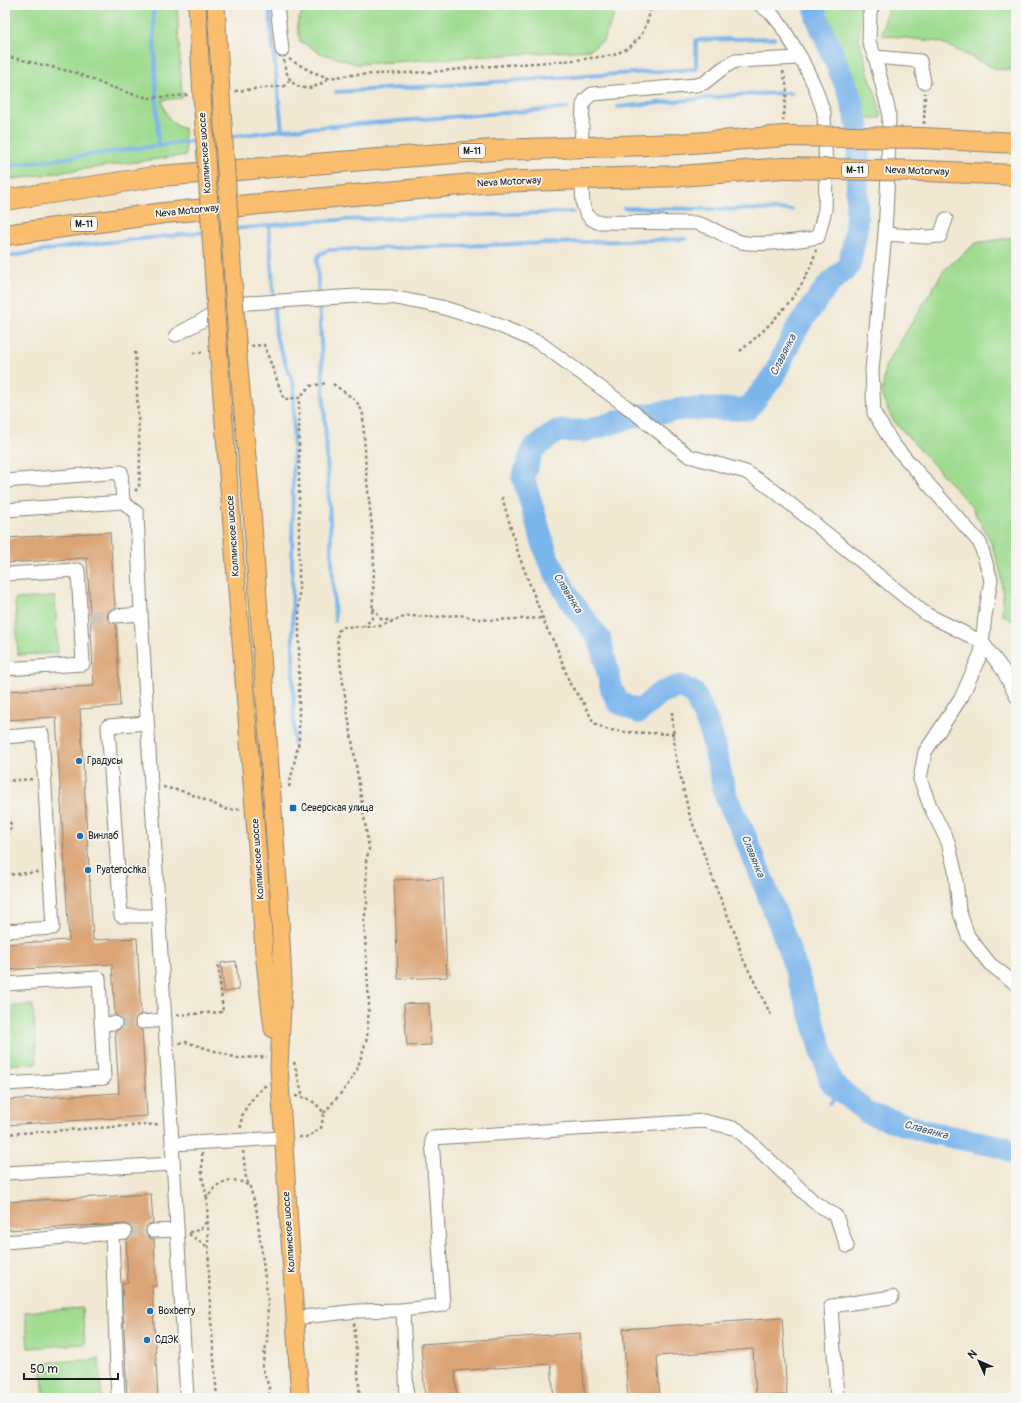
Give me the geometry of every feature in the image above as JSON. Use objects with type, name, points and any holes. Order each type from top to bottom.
[{"type":"highway","name":"М-11","points":[[5,200],[160,176],[493,150],[679,144],[784,129],[923,129],[1016,143]]},
{"type":"highway","name":"Neva Motorway","points":[[5,235],[164,213],[493,182],[680,176],[784,168],[925,171],[1016,175]]},
{"type":"main road","name":"Колпинское шоссе","points":[[197,5],[195,96],[219,359],[273,1068],[280,1096],[300,1398]]},
{"type":"main road","name":"Колпинское шоссе","points":[[216,5],[227,93],[238,357],[252,512],[279,896],[283,984],[273,1068]]},
{"type":"street","points":[[278,5],[282,50]]},
{"type":"street","points":[[582,179],[584,210],[589,218],[597,222],[696,223],[707,226],[741,242],[754,243],[803,241],[818,238],[825,210],[826,176],[824,112],[815,87],[801,58],[781,25],[772,14],[760,5]]},
{"type":"street","points":[[874,5],[870,12],[869,42],[875,56],[889,112],[885,234],[872,370],[874,413],[893,444],[980,543],[991,580],[982,642],[982,653],[962,696],[925,752],[920,779],[930,806],[948,842],[955,871],[959,910],[968,936],[990,964],[1016,984]]},
{"type":"street","points":[[875,56],[920,61],[924,88]]},
{"type":"street","points":[[581,147],[583,104],[592,94],[696,85],[704,83],[723,68],[735,61],[801,58]]},
{"type":"street","points":[[885,234],[927,237],[940,236],[946,220]]},
{"type":"street","points":[[176,335],[232,304],[356,296],[392,297],[441,307],[493,323],[540,343],[627,407],[690,456],[746,472],[772,489],[926,614],[982,642],[1003,670],[1016,696]]},
{"type":"street","points":[[5,481],[121,472],[123,502]]},
{"type":"street","points":[[5,510],[123,502],[137,513],[147,723],[187,1398]]},
{"type":"street","points":[[5,574],[78,570],[85,618],[83,664],[5,669]]},
{"type":"street","points":[[115,616],[141,614]]},
{"type":"street","points":[[147,723],[108,726],[121,916],[159,916]]},
{"type":"street","points":[[5,738],[42,734],[53,928],[7,931]]},
{"type":"street","points":[[5,984],[99,978],[104,1078],[5,1084]]},
{"type":"street","points":[[142,1022],[164,1018]]},
{"type":"street","points":[[101,1024],[115,1023]]},
{"type":"street","points":[[294,1318],[353,1312],[403,1310],[443,1305],[432,1138],[704,1121],[737,1129],[814,1202],[836,1216],[847,1246]]},
{"type":"street","points":[[172,1144],[283,1138]]},
{"type":"street","points":[[5,1173],[173,1164]]},
{"type":"street","points":[[153,1231],[177,1230]]},
{"type":"street","points":[[5,1242],[126,1232]]},
{"type":"street","points":[[112,1233],[118,1398]]},
{"type":"street","points":[[837,1398],[831,1306],[892,1297]]},
{"type":"street","points":[[403,1310],[407,1398]]},
{"type":"path","points":[[282,50],[288,59],[310,71],[329,78],[351,75],[434,72],[576,60],[614,55],[630,47],[641,36],[648,20],[651,5]]},
{"type":"path","points":[[282,50],[285,70],[289,81],[298,87],[309,88],[320,85],[329,78]]},
{"type":"path","points":[[5,56],[77,73],[125,92],[149,98],[195,96]]},
{"type":"path","points":[[780,59],[787,88],[784,129]]},
{"type":"path","points":[[227,93],[284,86],[289,81]]},
{"type":"path","points":[[923,129],[924,88]]},
{"type":"path","points":[[740,351],[753,341],[783,310],[809,271],[814,260],[818,238]]},
{"type":"path","points":[[123,502],[139,487],[140,459],[135,349]]},
{"type":"path","points":[[290,787],[299,741],[299,398],[310,386],[327,383]]},
{"type":"path","points":[[333,384],[358,403],[364,415],[366,471],[373,538],[374,570],[372,619],[364,626]]},
{"type":"path","points":[[290,398],[299,398]]},
{"type":"path","points":[[502,497],[519,556],[547,629],[557,648],[570,684],[584,704],[594,723],[605,728],[623,732],[674,734]]},
{"type":"path","points":[[372,607],[381,619],[394,621]]},
{"type":"path","points":[[283,1138],[308,1137],[321,1128],[324,1113],[347,1086],[357,1070],[367,1038],[369,1004],[364,920],[366,904],[366,861],[369,849],[337,639],[338,631],[342,628],[380,626],[407,616],[432,617],[460,615],[492,620],[543,618]]},
{"type":"path","points":[[672,712],[675,753],[689,813],[717,890],[734,929],[741,955],[772,1017]]},
{"type":"path","points":[[5,781],[44,779]]},
{"type":"path","points":[[151,785],[186,792],[228,810],[241,809]]},
{"type":"path","points":[[5,818],[11,824],[10,832],[5,836]]},
{"type":"path","points":[[5,875],[50,871]]},
{"type":"path","points":[[5,888],[7,931]]},
{"type":"path","points":[[164,1018],[223,1012],[218,962]]},
{"type":"path","points":[[166,1044],[186,1042],[273,1068],[246,1108],[240,1124],[246,1179],[256,1207],[268,1301],[268,1341],[262,1366],[269,1387],[269,1398]]},
{"type":"path","points":[[293,1055],[303,1097]]},
{"type":"path","points":[[280,1096],[303,1097],[314,1102],[324,1113]]},
{"type":"path","points":[[5,1134],[166,1123]]},
{"type":"path","points":[[202,1142],[202,1176],[207,1198],[210,1307],[217,1398]]},
{"type":"path","points":[[207,1198],[212,1190],[223,1182],[232,1180],[243,1182],[250,1187]]},
{"type":"path","points":[[208,1220],[202,1228],[195,1232],[186,1232],[209,1248]]},
{"type":"path","points":[[353,1312],[360,1398]]},
{"type":"green space","points":[[5,5],[177,5],[182,98],[162,100],[164,109],[172,122],[179,127],[184,128],[186,155],[5,180]]},
{"type":"green space","points":[[305,5],[612,5],[613,18],[603,41],[589,50],[357,64],[320,53],[300,41],[297,24]]},
{"type":"green space","points":[[822,5],[861,5],[859,37],[878,102],[881,118],[858,118],[855,95],[822,10]]},
{"type":"green space","points":[[890,5],[1016,5],[1016,70],[996,69],[940,42],[882,35],[886,14]]},
{"type":"green space","points":[[1016,237],[1016,623],[1002,614],[1003,597],[1000,569],[990,540],[971,506],[893,420],[882,397],[885,367],[944,270],[976,243]]},
{"type":"green space","points":[[55,597],[58,653],[18,655],[15,599]]},
{"type":"green space","points":[[33,1005],[37,1063],[5,1065],[5,1007]]},
{"type":"green space","points":[[82,1308],[85,1344],[28,1348],[25,1312]]},
{"type":"green space","points":[[99,1359],[102,1398],[44,1398],[41,1363]]},
{"type":"building","points":[[110,532],[115,608],[110,610],[107,616],[109,621],[116,624],[120,706],[80,709],[93,940],[137,938],[141,1014],[137,1016],[134,1022],[136,1027],[142,1030],[147,1116],[5,1125],[5,1100],[119,1093],[115,1031],[120,1029],[123,1023],[121,1018],[115,1015],[112,964],[5,970],[5,944],[69,940],[56,717],[5,720],[5,691],[94,686],[87,558],[5,563],[5,538]]},
{"type":"building","points":[[443,878],[447,977],[398,979],[394,880]]},
{"type":"building","points":[[236,961],[239,990],[224,992],[221,963]]},
{"type":"building","points":[[429,1003],[431,1045],[407,1046],[404,1004]]},
{"type":"building","points":[[151,1194],[153,1223],[148,1224],[145,1231],[146,1236],[154,1239],[156,1286],[152,1286],[158,1398],[127,1398],[122,1283],[128,1282],[126,1240],[132,1235],[132,1228],[125,1224],[5,1230],[5,1202]]},
{"type":"building","points":[[782,1318],[787,1395],[756,1397],[753,1349],[657,1356],[660,1398],[628,1398],[623,1329]]},
{"type":"building","points":[[580,1333],[585,1398],[554,1398],[551,1364],[455,1371],[457,1398],[425,1398],[421,1344]]},
{"type":"waterway","points":[[153,5],[158,146]]},
{"type":"waterway","points":[[269,5],[282,130]]},
{"type":"waterway","name":"Славянка","points":[[815,5],[817,18],[850,95],[859,131],[856,231],[849,266],[828,285],[797,328],[773,377],[748,409],[684,409],[637,416],[585,431],[557,431],[533,449],[523,477],[548,559],[570,600],[600,640],[612,690],[618,702],[639,712],[660,693],[680,686],[694,693],[710,729],[726,797],[745,836],[787,943],[831,1082],[868,1113],[928,1132],[1003,1147],[1016,1154]]},
{"type":"waterway","points":[[336,92],[696,69],[696,40],[774,38]]},
{"type":"waterway","points":[[618,107],[748,94],[792,93]]},
{"type":"waterway","points":[[227,137],[282,130],[567,108]]},
{"type":"waterway","points":[[5,166],[200,140]]},
{"type":"waterway","points":[[624,208],[792,210]]},
{"type":"waterway","points":[[234,229],[312,221],[573,212]]},
{"type":"waterway","points":[[269,225],[276,337],[294,386],[292,564],[294,743]]},
{"type":"waterway","points":[[5,257],[73,246],[207,232]]},
{"type":"waterway","points":[[335,621],[317,260],[320,254],[328,250],[686,239]]},
{"type":"waterway","points":[[830,1104],[841,1090]]},
{"type":"tunnel","points":[[90,617],[115,616]]},
{"type":"tunnel","points":[[115,1023],[142,1022]]},
{"type":"tunnel","points":[[125,1232],[153,1231]]},
{"type":"place","name":"Градусы","points":[[79,761]]},
{"type":"place","name":"Северская улица","points":[[293,808]]},
{"type":"place","name":"Винлаб","points":[[80,836]]},
{"type":"place","name":"Pyaterochka","points":[[88,870]]},
{"type":"place","name":"Boxberry","points":[[150,1311]]},
{"type":"place","name":"СДЭК","points":[[147,1340]]}]
